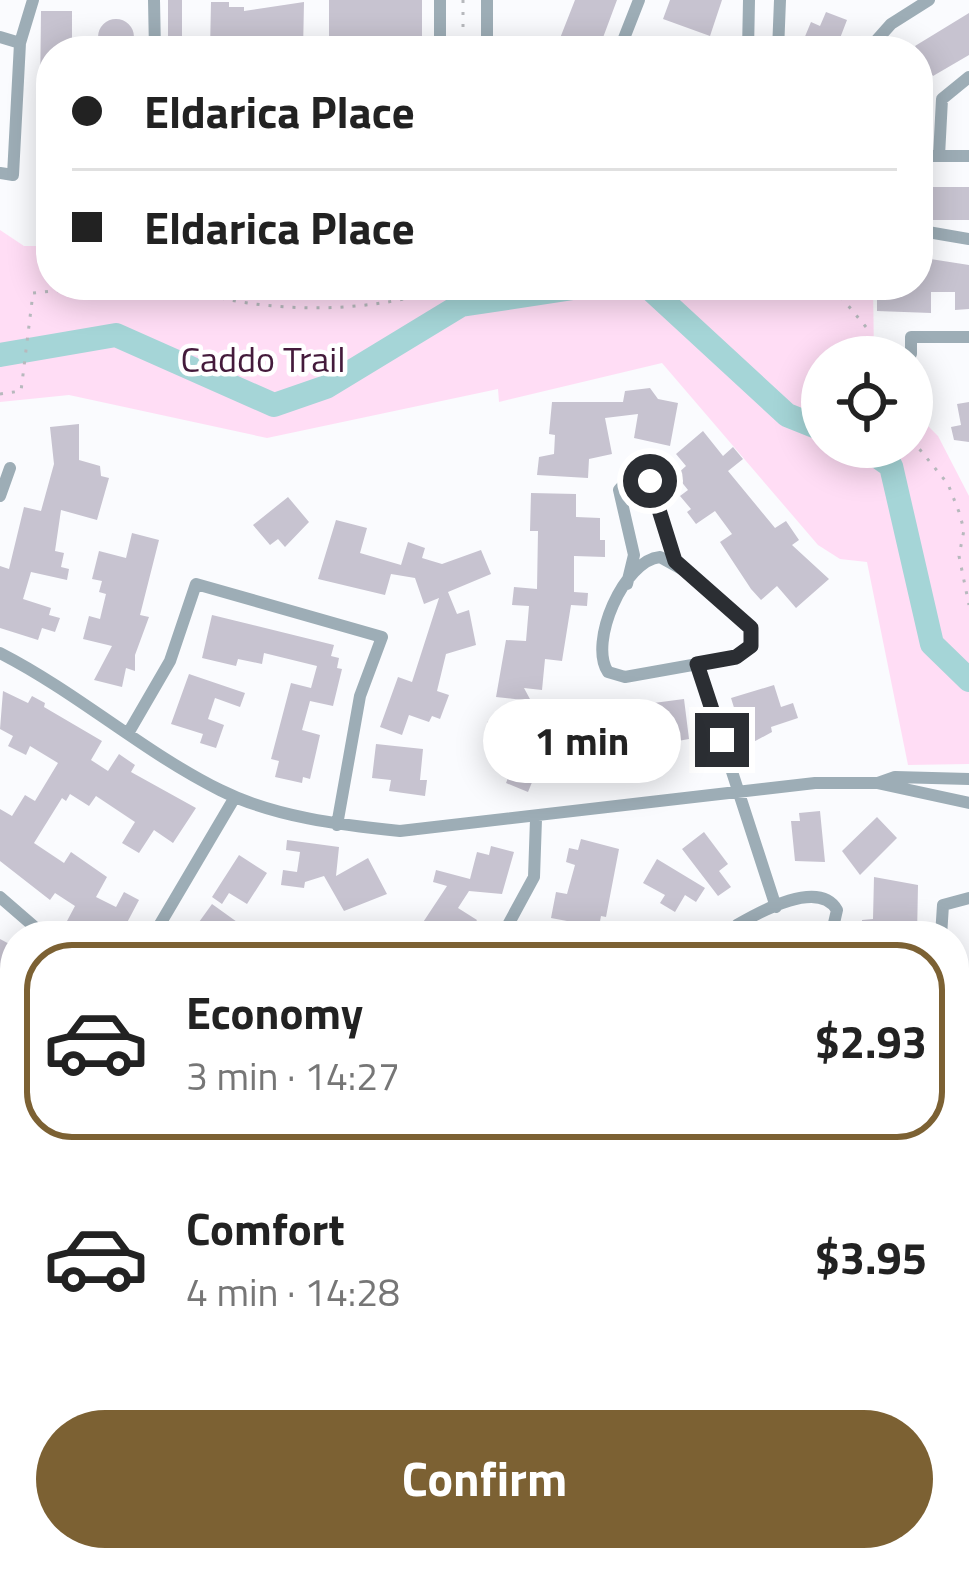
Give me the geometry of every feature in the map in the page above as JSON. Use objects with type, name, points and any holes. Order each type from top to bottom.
[{"type":"street","points":[[0,173],[13,175],[20,43],[33,0]]},
{"type":"street","points":[[154,0],[155,36]]},
{"type":"street","points":[[440,0],[440,36]]},
{"type":"street","points":[[487,0],[487,36]]},
{"type":"street","points":[[625,36],[639,0]]},
{"type":"street","points":[[748,36],[749,0]]},
{"type":"street","points":[[779,36],[780,0]]},
{"type":"street","points":[[880,36],[929,0]]},
{"type":"street","points":[[0,37],[20,43]]},
{"type":"street","points":[[939,156],[942,99],[969,77]]},
{"type":"street","points":[[933,156],[969,156]]},
{"type":"street","points":[[933,233],[969,239]]},
{"type":"street","points":[[933,337],[969,337]]},
{"type":"street","points":[[0,496],[10,468]]},
{"type":"street","points":[[632,475],[652,483],[669,549],[687,572],[751,628],[751,646],[736,657],[625,677],[605,669],[606,628],[627,584],[634,555],[619,490],[632,475]]},
{"type":"street","points":[[627,584],[651,557],[687,572]]},
{"type":"street","points":[[130,730],[170,661],[196,584],[382,637],[360,696],[338,825]]},
{"type":"street","points":[[0,653],[235,797],[338,825],[400,831],[536,819],[739,791],[877,783],[895,777],[969,779]]},
{"type":"street","points":[[697,664],[776,907]]},
{"type":"street","points":[[877,783],[969,803]]},
{"type":"street","points":[[161,921],[235,797]]},
{"type":"street","points":[[510,921],[534,877],[536,819]]},
{"type":"street","points":[[746,921],[819,894],[831,898],[837,910],[834,921]]},
{"type":"street","points":[[0,897],[28,921]]},
{"type":"street","points":[[942,921],[943,905],[969,898]]},
{"type":"path","points":[[463,0],[463,36]]},
{"type":"path","points":[[0,394],[21,391],[36,293]]},
{"type":"path","points":[[220,300],[316,306],[390,300]]},
{"type":"path","points":[[844,300],[866,326],[866,336]]},
{"type":"path","points":[[933,466],[948,484],[964,530],[959,556],[969,605]]},
{"type":"green space","name":"Caddo Trail","points":[[0,230],[24,246],[36,246],[36,300],[873,300],[874,336],[801,336],[801,468],[933,468],[933,431],[938,436],[969,496],[969,764],[908,765],[867,562],[840,559],[818,545],[662,363],[499,402],[498,389],[267,438],[69,395],[0,402]]},
{"type":"building","points":[[168,0],[182,0],[182,36],[168,36]]},
{"type":"building","points":[[329,0],[422,0],[422,36],[329,36]]},
{"type":"building","points":[[575,0],[617,0],[604,36],[561,36]]},
{"type":"building","points":[[670,0],[722,0],[710,36],[663,19]]},
{"type":"building","points":[[211,2],[229,2],[229,7],[244,7],[244,11],[304,2],[303,36],[210,36]]},
{"type":"building","points":[[41,11],[72,11],[72,36],[41,36]]},
{"type":"building","points":[[826,12],[847,20],[841,36],[805,36],[811,22],[820,26]]},
{"type":"building","points":[[969,13],[969,55],[933,76],[931,36]]},
{"type":"building","points":[[109,20],[123,20],[134,36],[98,36]]},
{"type":"building","points":[[933,187],[969,187],[969,220],[933,220]]},
{"type":"building","points":[[933,259],[969,265],[969,309],[955,310],[955,292],[933,292]]},
{"type":"building","points":[[877,300],[931,300],[931,313],[877,311]]},
{"type":"building","points":[[650,388],[658,399],[678,403],[670,446],[634,438],[638,414],[605,418],[612,454],[589,459],[588,478],[537,475],[539,457],[554,454],[555,435],[549,434],[552,402],[623,402],[625,391]]},
{"type":"building","points":[[969,402],[969,442],[954,440],[951,427],[961,425],[957,404]]},
{"type":"building","points":[[79,424],[79,460],[100,466],[101,476],[109,478],[97,520],[61,510],[55,551],[64,553],[61,567],[69,569],[67,580],[31,572],[23,599],[51,608],[49,615],[60,618],[55,632],[42,628],[38,640],[0,628],[0,566],[9,569],[24,507],[41,511],[54,464],[50,427]]},
{"type":"building","points":[[703,431],[723,456],[733,447],[743,459],[728,471],[775,528],[786,521],[799,540],[792,545],[829,579],[796,608],[777,586],[761,600],[751,589],[720,542],[732,534],[715,511],[696,524],[687,512],[691,509],[680,496],[688,490],[676,475],[686,466],[676,454]]},
{"type":"building","points":[[531,493],[576,494],[576,517],[600,518],[605,557],[574,556],[574,592],[588,593],[587,606],[571,605],[562,661],[545,659],[542,690],[524,688],[531,701],[496,697],[506,640],[526,641],[529,606],[512,605],[514,587],[537,589],[538,531],[530,531]]},
{"type":"building","points":[[288,497],[309,522],[285,547],[278,539],[270,545],[253,525]]},
{"type":"building","points":[[336,520],[367,528],[360,553],[401,565],[408,542],[425,548],[422,558],[442,564],[481,550],[491,574],[448,592],[457,614],[469,610],[476,645],[446,654],[437,691],[449,695],[440,719],[432,716],[429,722],[409,715],[402,735],[380,727],[398,677],[412,682],[439,598],[424,604],[415,578],[391,574],[385,595],[318,579]]},
{"type":"building","points":[[132,533],[159,540],[140,615],[149,617],[135,655],[135,671],[126,668],[122,687],[94,680],[112,646],[83,639],[89,616],[100,619],[106,594],[99,592],[102,581],[92,579],[99,551],[126,558]]},
{"type":"building","points":[[212,615],[334,645],[331,656],[339,658],[337,668],[342,669],[333,706],[310,701],[302,730],[320,735],[310,779],[303,777],[302,783],[275,777],[279,761],[271,759],[291,683],[311,688],[317,666],[264,653],[262,664],[238,659],[236,666],[202,658]]},
{"type":"building","points":[[189,674],[245,693],[240,707],[215,698],[208,719],[224,725],[216,748],[200,743],[203,734],[171,724]]},
{"type":"building","points":[[774,685],[781,707],[793,703],[798,718],[771,727],[772,732],[746,746],[731,698]]},
{"type":"building","points":[[3,691],[28,703],[32,696],[102,741],[91,760],[108,771],[119,754],[135,765],[131,772],[196,808],[173,843],[154,830],[139,853],[122,843],[135,822],[96,796],[89,806],[70,794],[66,801],[62,798],[34,843],[64,863],[71,852],[107,877],[96,897],[116,907],[124,892],[139,900],[128,921],[67,921],[75,906],[55,893],[50,900],[0,861],[0,809],[12,816],[25,795],[35,801],[58,763],[30,746],[26,755],[8,746],[13,736],[0,729]]},
{"type":"building","points":[[684,699],[689,739],[678,741],[677,734],[646,739],[645,730],[617,732],[619,753],[630,752],[632,768],[604,768],[603,762],[580,764],[577,736],[589,720],[647,715],[646,704]]},
{"type":"building","points":[[531,701],[548,714],[549,729],[566,736],[548,780],[535,775],[528,792],[506,783],[516,758],[506,736],[487,722]]},
{"type":"building","points":[[376,744],[423,749],[420,780],[427,780],[425,796],[389,791],[391,780],[372,778]]},
{"type":"building","points":[[820,811],[825,862],[795,861],[791,821],[800,821],[799,813]]},
{"type":"building","points":[[877,817],[897,838],[860,875],[842,851]]},
{"type":"building","points":[[704,832],[728,864],[719,871],[731,887],[718,896],[682,849]]},
{"type":"building","points":[[581,839],[619,849],[606,917],[601,916],[600,921],[551,918],[556,892],[567,894],[575,865],[566,862],[569,848],[578,850]]},
{"type":"building","points":[[287,840],[339,847],[336,876],[368,858],[387,894],[344,911],[324,876],[305,882],[304,888],[281,885],[283,870],[297,872],[300,852],[286,850]]},
{"type":"building","points":[[491,846],[514,852],[502,894],[469,891],[458,908],[476,921],[424,921],[447,886],[433,882],[436,870],[470,879],[477,852],[489,855]]},
{"type":"building","points":[[239,855],[267,873],[247,904],[229,893],[222,904],[212,897]]},
{"type":"building","points":[[657,859],[705,888],[696,902],[685,895],[675,912],[660,903],[665,895],[643,883]]},
{"type":"building","points":[[874,877],[918,885],[917,921],[862,921],[873,919]]},
{"type":"building","points":[[212,904],[236,921],[200,921]]},
{"type":"waterway","points":[[0,355],[116,335],[274,405],[326,387],[461,305],[494,300]]},
{"type":"waterway","points":[[662,300],[787,415],[801,421]]},
{"type":"waterway","points":[[891,468],[932,644],[969,680]]},
{"type":"route","points":[[650,481],[675,561],[751,628],[751,646],[736,657],[697,664],[722,740]]}]
